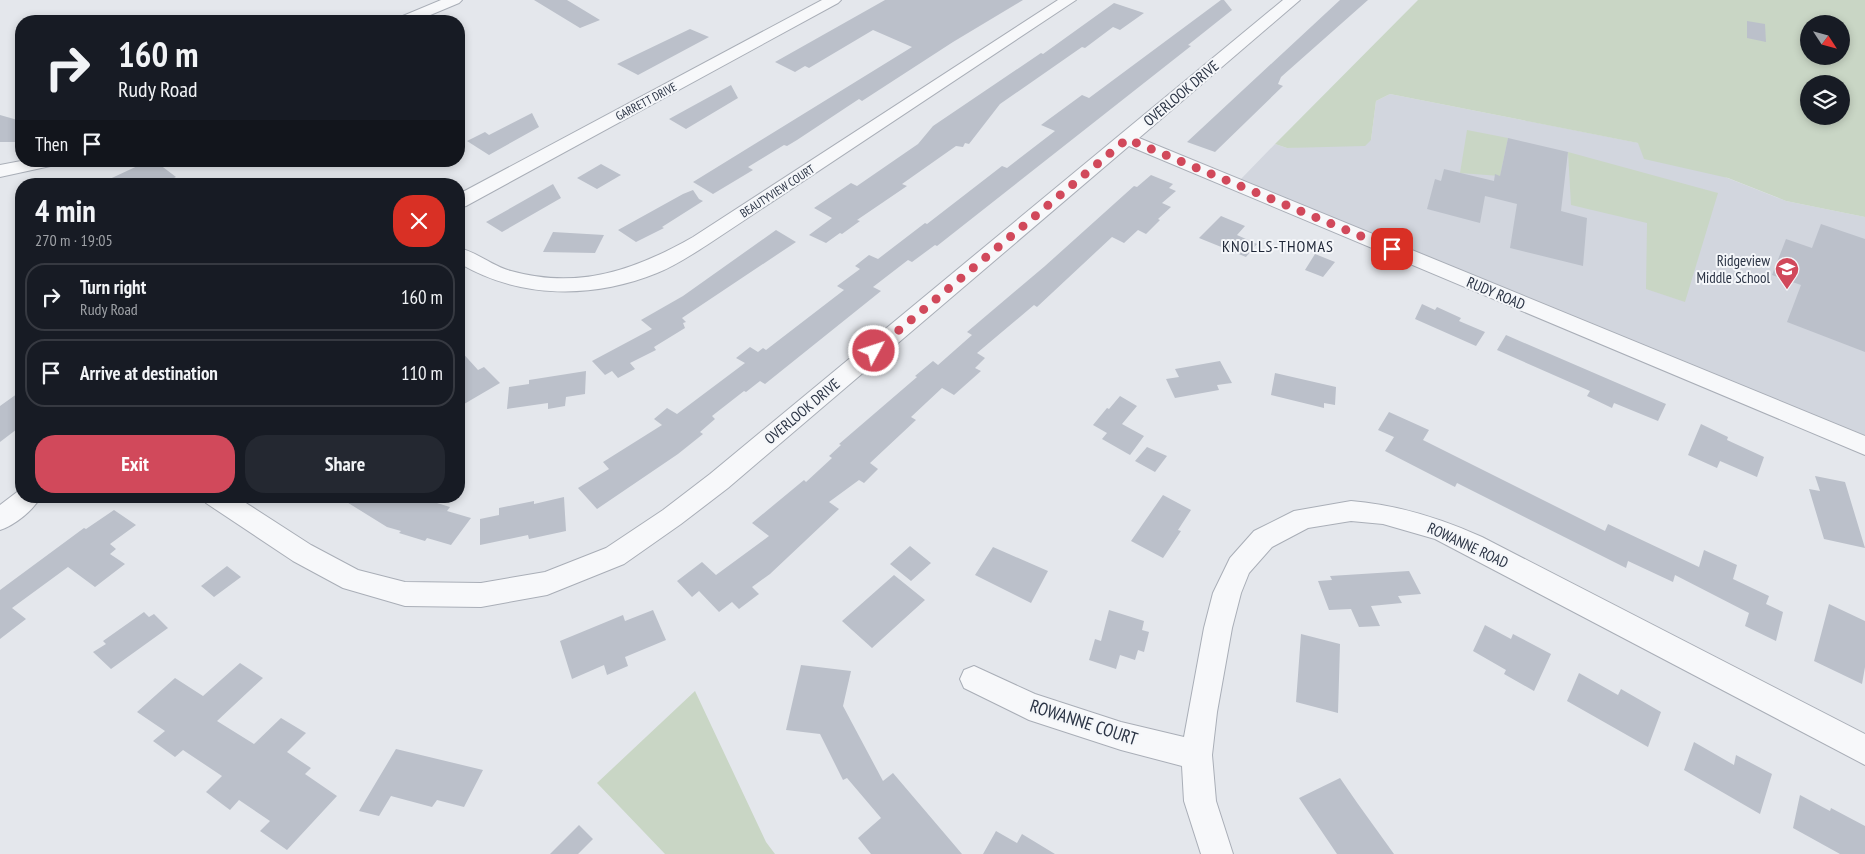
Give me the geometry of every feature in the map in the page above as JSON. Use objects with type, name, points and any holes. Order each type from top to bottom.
[{"type":"street","points":[[418,15],[454,0]]},
{"type":"street","name":"GARRETT DRIVE","points":[[465,199],[834,0]]},
{"type":"street","name":"BEAUTYVIEW COURT","points":[[465,258],[485,270],[510,279],[541,285],[574,286],[598,283],[643,271],[700,241],[1068,0]]},
{"type":"street","name":"OVERLOOK DRIVE","points":[[225,503],[302,553],[352,580],[405,594],[481,595],[547,583],[616,556],[719,481],[1127,139],[1285,1]]},
{"type":"street","name":"RUDY ROAD","points":[[1127,139],[1865,446]]},
{"type":"street","points":[[0,171],[20,167]]},
{"type":"street","points":[[0,520],[21,503]]},
{"type":"street","name":"ROWANNE ROAD","points":[[1217,854],[1200,802],[1197,755],[1202,712],[1218,628],[1227,593],[1240,566],[1263,539],[1303,518],[1351,511],[1383,514],[1443,531],[1865,750]]},
{"type":"street","name":"ROWANNE COURT","points":[[974,680],[1038,709],[1122,736],[1197,755]]},
{"type":"shaded area","points":[[1390,94],[1639,143],[1786,201],[1865,217],[1865,440],[1240,180],[1275,144],[1287,148],[1371,140],[1376,101]]},
{"type":"green space","points":[[1418,0],[1865,0],[1865,217],[1786,201],[1728,178],[1644,159],[1638,143],[1390,94],[1376,101],[1371,140],[1365,146],[1287,148],[1275,144]]},
{"type":"green space","points":[[1467,130],[1508,138],[1500,176],[1460,173]]},
{"type":"green space","points":[[1568,152],[1718,193],[1685,302],[1646,289],[1647,223],[1571,205]]},
{"type":"green space","points":[[695,691],[766,842],[775,854],[665,854],[597,783]]},
{"type":"building","points":[[534,0],[567,0],[600,20],[580,28]]},
{"type":"building","points":[[885,0],[1023,0],[953,42],[862,101],[859,99],[797,140],[787,146],[784,145],[748,167],[753,170],[713,194],[693,182],[912,47],[873,30],[809,68],[805,66],[795,72],[775,62]]},
{"type":"building","points":[[1221,0],[1224,0],[1232,10],[1188,45],[1191,46],[937,246],[935,245],[912,262],[908,260],[873,287],[881,291],[765,384],[760,381],[712,416],[715,419],[700,432],[703,434],[678,454],[597,509],[578,488],[609,469],[603,462],[662,425],[654,419],[667,408],[677,414],[745,363],[736,358],[750,347],[758,352],[763,348],[766,350],[844,290],[837,286],[860,269],[855,266],[869,255],[878,259],[1002,166],[1007,168],[1055,131],[1041,125],[1082,95],[1089,98]]},
{"type":"building","points":[[1340,0],[1368,0],[1281,77],[1278,84],[1283,86],[1215,152],[1187,142]]},
{"type":"building","points":[[1114,3],[1144,13],[1120,30],[1113,27],[1085,48],[1082,47],[1000,104],[969,144],[965,143],[963,147],[956,146],[902,184],[907,186],[857,220],[860,221],[842,234],[840,233],[826,243],[809,235],[832,218],[814,208],[851,183],[857,186],[918,144],[933,126],[1041,53],[1043,54]]},
{"type":"building","points":[[1747,21],[1765,24],[1766,42],[1747,38]]},
{"type":"building","points":[[690,29],[709,37],[638,75],[617,64]]},
{"type":"building","points":[[731,85],[738,98],[686,129],[669,119]]},
{"type":"building","points":[[532,113],[539,127],[489,155],[467,141],[485,132],[489,135]]},
{"type":"building","points":[[0,115],[15,119],[15,142],[0,142]]},
{"type":"building","points":[[1508,138],[1568,152],[1561,211],[1587,218],[1583,266],[1510,248],[1517,204],[1485,196],[1480,223],[1427,209],[1435,179],[1441,181],[1444,169],[1494,181],[1495,174],[1500,176]]},
{"type":"building","points":[[601,164],[621,175],[597,189],[577,178]]},
{"type":"building","points":[[135,167],[163,167],[176,177],[174,178],[112,178]]},
{"type":"building","points":[[1151,175],[1173,184],[1169,188],[1176,191],[1162,203],[1171,207],[1158,219],[1160,220],[1146,234],[1138,230],[1124,243],[1112,237],[1037,307],[1034,305],[977,353],[985,358],[975,368],[981,371],[954,395],[942,388],[911,417],[916,420],[870,463],[878,469],[864,483],[859,480],[829,502],[839,509],[770,574],[752,587],[759,594],[739,609],[732,602],[719,612],[699,591],[692,597],[677,581],[702,562],[716,575],[769,536],[752,523],[804,480],[806,482],[832,458],[829,456],[841,445],[839,444],[917,377],[915,376],[933,361],[938,365],[972,335],[967,332],[1045,266],[1134,186],[1137,187]]},
{"type":"building","points":[[553,184],[561,198],[502,232],[486,222]]},
{"type":"building","points":[[693,190],[699,199],[703,201],[662,227],[664,228],[636,242],[618,230],[683,194]]},
{"type":"building","points":[[1221,216],[1245,226],[1237,235],[1257,244],[1246,257],[1199,238]]},
{"type":"building","points":[[1821,224],[1865,239],[1865,352],[1787,322],[1801,285],[1772,275],[1786,239],[1812,248]]},
{"type":"building","points":[[776,230],[796,242],[682,318],[686,322],[683,323],[685,328],[654,347],[656,350],[630,363],[635,369],[618,378],[612,371],[605,375],[592,361],[652,329],[641,320],[683,296]]},
{"type":"building","points":[[553,232],[604,235],[595,253],[543,252]]},
{"type":"building","points":[[1315,254],[1335,262],[1323,277],[1305,270]]},
{"type":"building","points":[[1422,304],[1435,310],[1437,307],[1461,318],[1459,321],[1485,332],[1476,346],[1415,319]]},
{"type":"building","points":[[1506,335],[1666,404],[1658,421],[1614,403],[1612,408],[1587,396],[1590,391],[1497,350]]},
{"type":"building","points":[[465,356],[478,370],[484,367],[500,383],[465,403]]},
{"type":"building","points":[[1220,361],[1232,383],[1217,385],[1219,390],[1175,398],[1166,379],[1179,377],[1175,369]]},
{"type":"building","points":[[586,371],[585,394],[566,397],[565,406],[548,409],[548,403],[507,409],[509,387],[529,384],[529,380]]},
{"type":"building","points":[[1275,373],[1336,387],[1335,405],[1324,403],[1324,408],[1271,395]]},
{"type":"building","points":[[15,395],[15,431],[0,442],[0,406]]},
{"type":"building","points":[[1120,396],[1137,406],[1122,424],[1144,436],[1130,455],[1102,439],[1107,433],[1093,425]]},
{"type":"building","points":[[1389,412],[1429,430],[1423,440],[1605,531],[1608,524],[1699,567],[1704,550],[1737,565],[1733,579],[1769,596],[1766,604],[1783,612],[1776,641],[1745,626],[1749,613],[1675,575],[1673,582],[1628,561],[1626,568],[1457,483],[1455,487],[1385,451],[1394,437],[1378,430]]},
{"type":"building","points":[[1701,424],[1728,437],[1727,440],[1764,457],[1757,477],[1720,461],[1717,468],[1688,455]]},
{"type":"building","points":[[1147,447],[1167,456],[1155,472],[1135,461]]},
{"type":"building","points":[[1815,476],[1845,482],[1865,548],[1824,539],[1809,489],[1820,491]]},
{"type":"building","points":[[1163,495],[1191,510],[1178,530],[1181,531],[1163,558],[1131,541]]},
{"type":"building","points":[[564,497],[566,531],[529,539],[528,535],[480,545],[480,519],[499,515],[499,508],[534,501],[534,504]]},
{"type":"building","points":[[348,503],[437,503],[450,507],[447,511],[471,518],[451,545],[427,538],[425,541],[387,527]]},
{"type":"building","points":[[114,510],[136,525],[110,544],[116,549],[110,554],[125,564],[95,587],[68,567],[12,608],[26,619],[0,639],[0,590],[84,528],[86,529]]},
{"type":"building","points":[[910,546],[931,563],[911,581],[890,564]]},
{"type":"building","points":[[993,547],[1048,571],[1031,603],[975,575]]},
{"type":"building","points":[[227,566],[241,577],[214,597],[201,586]]},
{"type":"building","points":[[1409,571],[1421,594],[1398,596],[1402,603],[1371,606],[1380,626],[1359,627],[1351,609],[1329,610],[1318,581],[1332,580],[1330,576]]},
{"type":"building","points":[[894,575],[925,600],[872,648],[842,621]]},
{"type":"building","points":[[1829,604],[1865,621],[1865,667],[1862,684],[1814,661]]},
{"type":"building","points":[[653,610],[666,640],[625,657],[628,666],[607,675],[604,665],[572,679],[560,641],[623,615],[625,621]]},
{"type":"building","points":[[1109,610],[1144,621],[1142,630],[1149,632],[1144,652],[1138,650],[1135,660],[1120,655],[1116,669],[1089,660],[1095,639],[1101,641]]},
{"type":"building","points":[[144,612],[149,617],[154,614],[168,628],[111,669],[93,652],[106,644],[103,641]]},
{"type":"building","points":[[1485,625],[1511,639],[1513,634],[1551,654],[1534,691],[1504,674],[1506,670],[1473,651]]},
{"type":"building","points":[[1301,634],[1340,644],[1338,713],[1296,702]]},
{"type":"building","points":[[240,663],[263,678],[217,721],[254,744],[281,718],[306,733],[287,752],[311,768],[305,774],[337,796],[287,850],[260,831],[270,821],[239,800],[230,810],[206,792],[222,776],[183,750],[175,757],[153,741],[165,731],[137,712],[175,678],[203,696]]},
{"type":"building","points":[[801,665],[851,671],[843,706],[883,781],[893,773],[962,854],[871,854],[858,838],[881,818],[847,778],[843,780],[820,734],[786,730]]},
{"type":"building","points":[[1579,673],[1618,695],[1621,689],[1661,712],[1648,747],[1567,701]]},
{"type":"building","points":[[1694,742],[1734,765],[1736,755],[1772,774],[1760,814],[1684,770]]},
{"type":"building","points":[[396,749],[483,770],[464,807],[437,800],[432,807],[391,796],[379,816],[359,811]]},
{"type":"building","points":[[1340,778],[1394,854],[1337,854],[1299,798]]},
{"type":"building","points":[[1800,795],[1830,811],[1831,808],[1865,826],[1865,854],[1840,854],[1793,828]]},
{"type":"building","points":[[579,825],[593,839],[578,854],[550,854]]},
{"type":"building","points":[[996,831],[1017,843],[1022,834],[1055,854],[983,854]]},
{"type":"place","name":"Ridgeview Middle School","points":[[1787,290]]},
{"type":"district","name":"KNOLLS-THOMAS","points":[[1278,246]]},
{"type":"route","points":[[874,351],[1127,139],[1392,249]]}]
